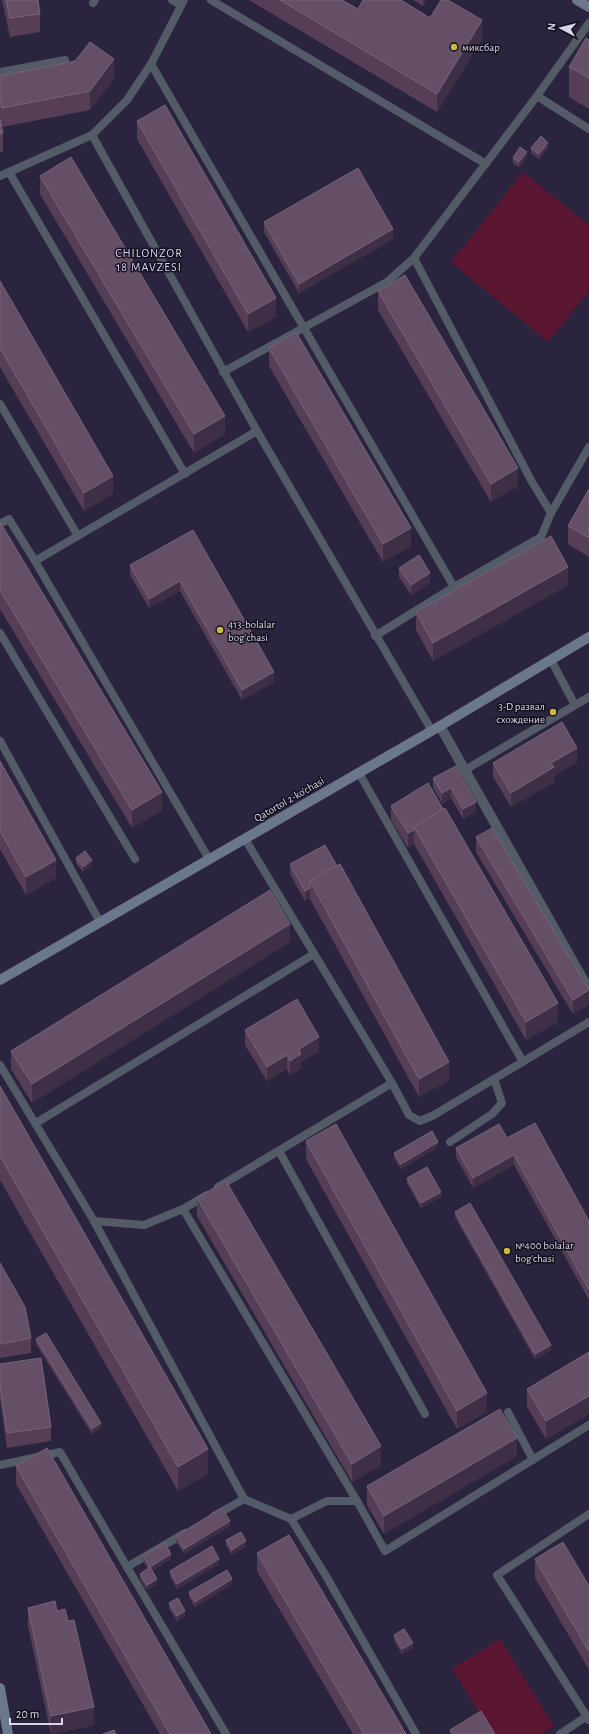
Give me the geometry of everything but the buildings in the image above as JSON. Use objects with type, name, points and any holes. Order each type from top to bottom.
[{"type":"main road","points":[[578,0],[589,7]]},
{"type":"main road","name":"Qatortol 2-ko'chasi","points":[[0,980],[436,729],[589,637]]},
{"type":"main road","points":[[0,1688],[8,1734]]},
{"type":"street","points":[[436,729],[464,770],[589,990]]},
{"type":"lane","points":[[0,176],[92,136],[127,100],[151,64],[183,3],[172,0]]},
{"type":"lane","points":[[211,0],[486,164]]},
{"type":"lane","points":[[223,372],[387,282],[414,258],[537,96],[589,23]]},
{"type":"lane","points":[[0,72],[65,60]]},
{"type":"lane","points":[[151,64],[454,587]]},
{"type":"lane","points":[[537,96],[589,128]]},
{"type":"lane","points":[[92,136],[223,372],[375,636],[436,729]]},
{"type":"lane","points":[[9,172],[185,474]]},
{"type":"lane","points":[[414,258],[532,482],[551,513]]},
{"type":"lane","points":[[0,404],[78,536]]},
{"type":"lane","points":[[35,561],[257,431]]},
{"type":"lane","points":[[375,636],[454,587],[541,536],[551,513],[589,447]]},
{"type":"lane","points":[[0,524],[8,519],[35,561],[209,859]]},
{"type":"lane","points":[[0,633],[135,860]]},
{"type":"lane","points":[[550,660],[575,705]]},
{"type":"lane","points":[[464,770],[589,697]]},
{"type":"lane","points":[[0,741],[100,922]]},
{"type":"lane","points":[[360,773],[523,1062]]},
{"type":"lane","points":[[245,839],[392,1083],[409,1115],[420,1121],[434,1115],[589,1022]]},
{"type":"lane","points":[[36,1123],[314,954]]},
{"type":"lane","points":[[0,1065],[94,1221],[244,1499],[291,1519],[326,1576],[416,1734]]},
{"type":"lane","points":[[450,1142],[492,1114],[502,1104],[494,1079]]},
{"type":"lane","points":[[94,1221],[144,1225],[183,1209],[392,1083]]},
{"type":"lane","points":[[279,1151],[425,1414]]},
{"type":"lane","points":[[183,1209],[357,1501],[385,1552],[589,1425]]},
{"type":"lane","points":[[508,1412],[533,1460]]},
{"type":"lane","points":[[0,1465],[60,1452],[226,1734]]},
{"type":"lane","points":[[210,1519],[244,1499]]},
{"type":"lane","points":[[291,1519],[326,1501],[357,1501]]},
{"type":"lane","points":[[560,1734],[588,1718],[497,1575],[589,1514]]},
{"type":"lane","points":[[127,1567],[189,1531]]},
{"type":"shaded area","points":[[523,172],[589,225],[589,291],[548,342],[451,262]]},
{"type":"shaded area","points":[[500,1639],[554,1726],[541,1734],[493,1734],[452,1669]]},
{"type":"place","name":"миксбар","points":[[454,47]]},
{"type":"place","name":"413-bolalar bogʻchasi","points":[[220,630]]},
{"type":"place","name":"3-D развал схождение","points":[[553,712]]},
{"type":"place","name":"№400 bolalar bog'chasi","points":[[507,1251]]},
{"type":"district","name":"CHILONZOR 18 MAVZESI","points":[[149,260]]}]
